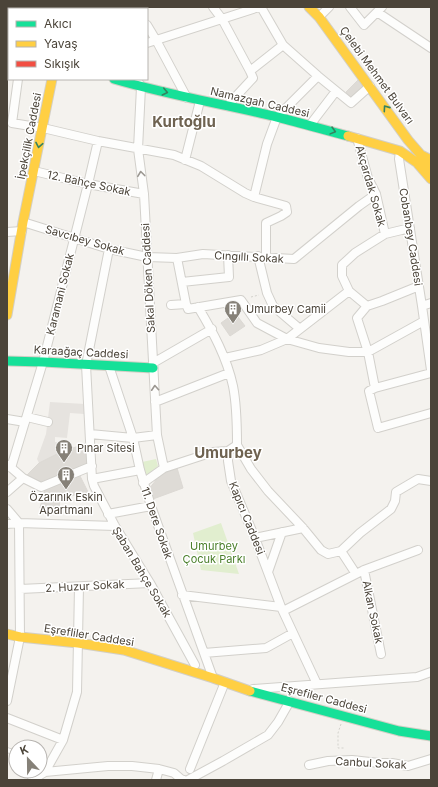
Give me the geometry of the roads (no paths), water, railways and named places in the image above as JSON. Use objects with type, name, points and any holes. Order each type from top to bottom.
[{"type":"main road","name":"Çelebi Mehmet Bulvarı","points":[[309,7],[319,17],[370,86],[408,140],[418,158]]},
{"type":"main road","name":"İpekçilik Caddesi","points":[[7,315],[52,80]]},
{"type":"main road","name":"Namazgah Caddesi","points":[[120,80],[139,83],[187,98],[310,125],[400,151],[418,158]]},
{"type":"main road","points":[[418,158],[431,160]]},
{"type":"main road","points":[[418,158],[431,168]]},
{"type":"main road","points":[[418,158],[431,179]]},
{"type":"main road","name":"Karaağaç Caddesi","points":[[7,361],[109,366],[153,365]]},
{"type":"main road","name":"Eşrefliler Caddesi","points":[[7,634],[20,637],[78,643],[124,650],[213,678]]},
{"type":"main road","name":"Eşrefiler Caddesi","points":[[213,678],[246,690],[399,731],[431,736]]},
{"type":"street","points":[[214,7],[222,19],[253,78],[227,106]]},
{"type":"street","points":[[148,43],[260,7],[284,44],[318,76],[351,103],[370,86]]},
{"type":"street","points":[[319,17],[329,7]]},
{"type":"street","points":[[350,7],[364,25],[380,9],[431,48]]},
{"type":"street","points":[[148,27],[187,98]]},
{"type":"street","points":[[250,71],[284,44]]},
{"type":"street","points":[[254,197],[267,144],[277,117],[318,76]]},
{"type":"street","points":[[18,80],[12,123],[174,155],[201,166],[245,193],[286,206],[287,212],[266,223],[262,257],[267,293],[273,306],[300,329]]},
{"type":"street","name":"Sakal Döken Caddesi","points":[[139,83],[138,148],[144,194],[157,435],[164,468]]},
{"type":"street","points":[[310,125],[336,91]]},
{"type":"street","points":[[185,160],[200,101]]},
{"type":"street","name":"Akçardak Sokak","points":[[357,138],[368,178],[376,194],[385,234]]},
{"type":"street","name":"Karamani Sokak","points":[[9,466],[26,420],[44,362],[98,141]]},
{"type":"street","name":"Cobanbey Caddesi","points":[[400,151],[399,160],[431,371]]},
{"type":"street","name":"12. Bahçe Sokak","points":[[34,171],[88,184],[144,194]]},
{"type":"street","name":"Cıngıllı Sokak","points":[[148,257],[177,258],[203,254],[294,259],[376,194]]},
{"type":"street","points":[[7,232],[23,226]]},
{"type":"street","name":"Savcıbey Sokak","points":[[23,226],[74,238],[109,249],[148,257]]},
{"type":"street","points":[[366,306],[349,291],[342,276],[342,265],[355,253],[385,234],[410,228]]},
{"type":"street","name":"Şaban Bahçe Sokak","points":[[109,249],[86,365],[92,479],[114,526],[150,583],[195,665]]},
{"type":"street","points":[[182,282],[229,277],[228,255]]},
{"type":"street","points":[[177,258],[188,309],[251,297]]},
{"type":"street","points":[[375,388],[368,352],[357,318],[366,306],[419,286]]},
{"type":"street","points":[[225,358],[260,350],[287,339],[349,291]]},
{"type":"street","points":[[241,300],[257,323],[287,339],[319,348],[349,352],[368,352],[424,321]]},
{"type":"street","points":[[422,306],[431,302]]},
{"type":"street","points":[[171,305],[186,304]]},
{"type":"street","points":[[198,307],[212,329],[225,358],[233,387],[238,445],[251,469],[268,491],[322,550],[328,554],[341,551],[360,533],[391,509],[395,501],[396,492],[418,479],[431,481]]},
{"type":"street","points":[[153,365],[212,329]]},
{"type":"street","name":"11. Dere Sokak","points":[[109,366],[134,438],[140,470],[151,506],[213,678]]},
{"type":"street","points":[[431,371],[369,391],[378,428],[431,413]]},
{"type":"street","points":[[156,402],[229,373]]},
{"type":"street","points":[[7,419],[48,422]]},
{"type":"street","points":[[90,434],[134,438],[157,435]]},
{"type":"street","points":[[144,483],[164,468],[213,452],[228,451],[238,445]]},
{"type":"street","name":"Kapıcı Caddesi","points":[[228,451],[231,481],[282,609],[317,684]]},
{"type":"street","points":[[9,466],[23,478],[41,487],[92,466]]},
{"type":"street","points":[[92,479],[140,470]]},
{"type":"street","points":[[7,492],[23,478]]},
{"type":"street","points":[[108,514],[151,506]]},
{"type":"street","points":[[7,509],[19,523],[20,589],[20,637],[7,700]]},
{"type":"street","points":[[7,524],[19,523],[114,526]]},
{"type":"street","points":[[255,538],[303,528]]},
{"type":"street","points":[[268,572],[282,532]]},
{"type":"street","points":[[182,595],[282,609],[364,570],[418,550]]},
{"type":"street","points":[[341,551],[356,574]]},
{"type":"street","name":"Alkan Sokak","points":[[364,570],[382,654]]},
{"type":"street","name":"2. Huzur Sokak","points":[[20,589],[150,583]]},
{"type":"street","points":[[48,768],[63,740],[77,692],[79,587]]},
{"type":"street","points":[[204,653],[266,648],[293,633]]},
{"type":"street","points":[[246,690],[417,677],[431,672]]},
{"type":"street","points":[[190,769],[225,682]]},
{"type":"street","points":[[188,780],[268,735],[278,722],[290,701]]},
{"type":"street","points":[[7,718],[63,740]]},
{"type":"street","name":"Canbul Sokak","points":[[310,765],[328,761],[352,760],[379,764],[392,763],[408,766],[431,759]]},
{"type":"street","points":[[48,770],[132,766],[159,769],[174,774],[184,780]]},
{"type":"street","points":[[156,780],[159,769]]},
{"type":"place","name":"Umurbey Camii","points":[[233,324]]},
{"type":"place","name":"Pınar Sitesi","points":[[64,463]]},
{"type":"place","name":"Özarınık Eskin Apartmanı","points":[[66,490]]},
{"type":"district","name":"Kurtoğlu","points":[[184,122]]},
{"type":"district","name":"Umurbey","points":[[228,453]]},
{"type":"park label","name":"Umurbey Çocuk Parkı","points":[[214,552]]}]
